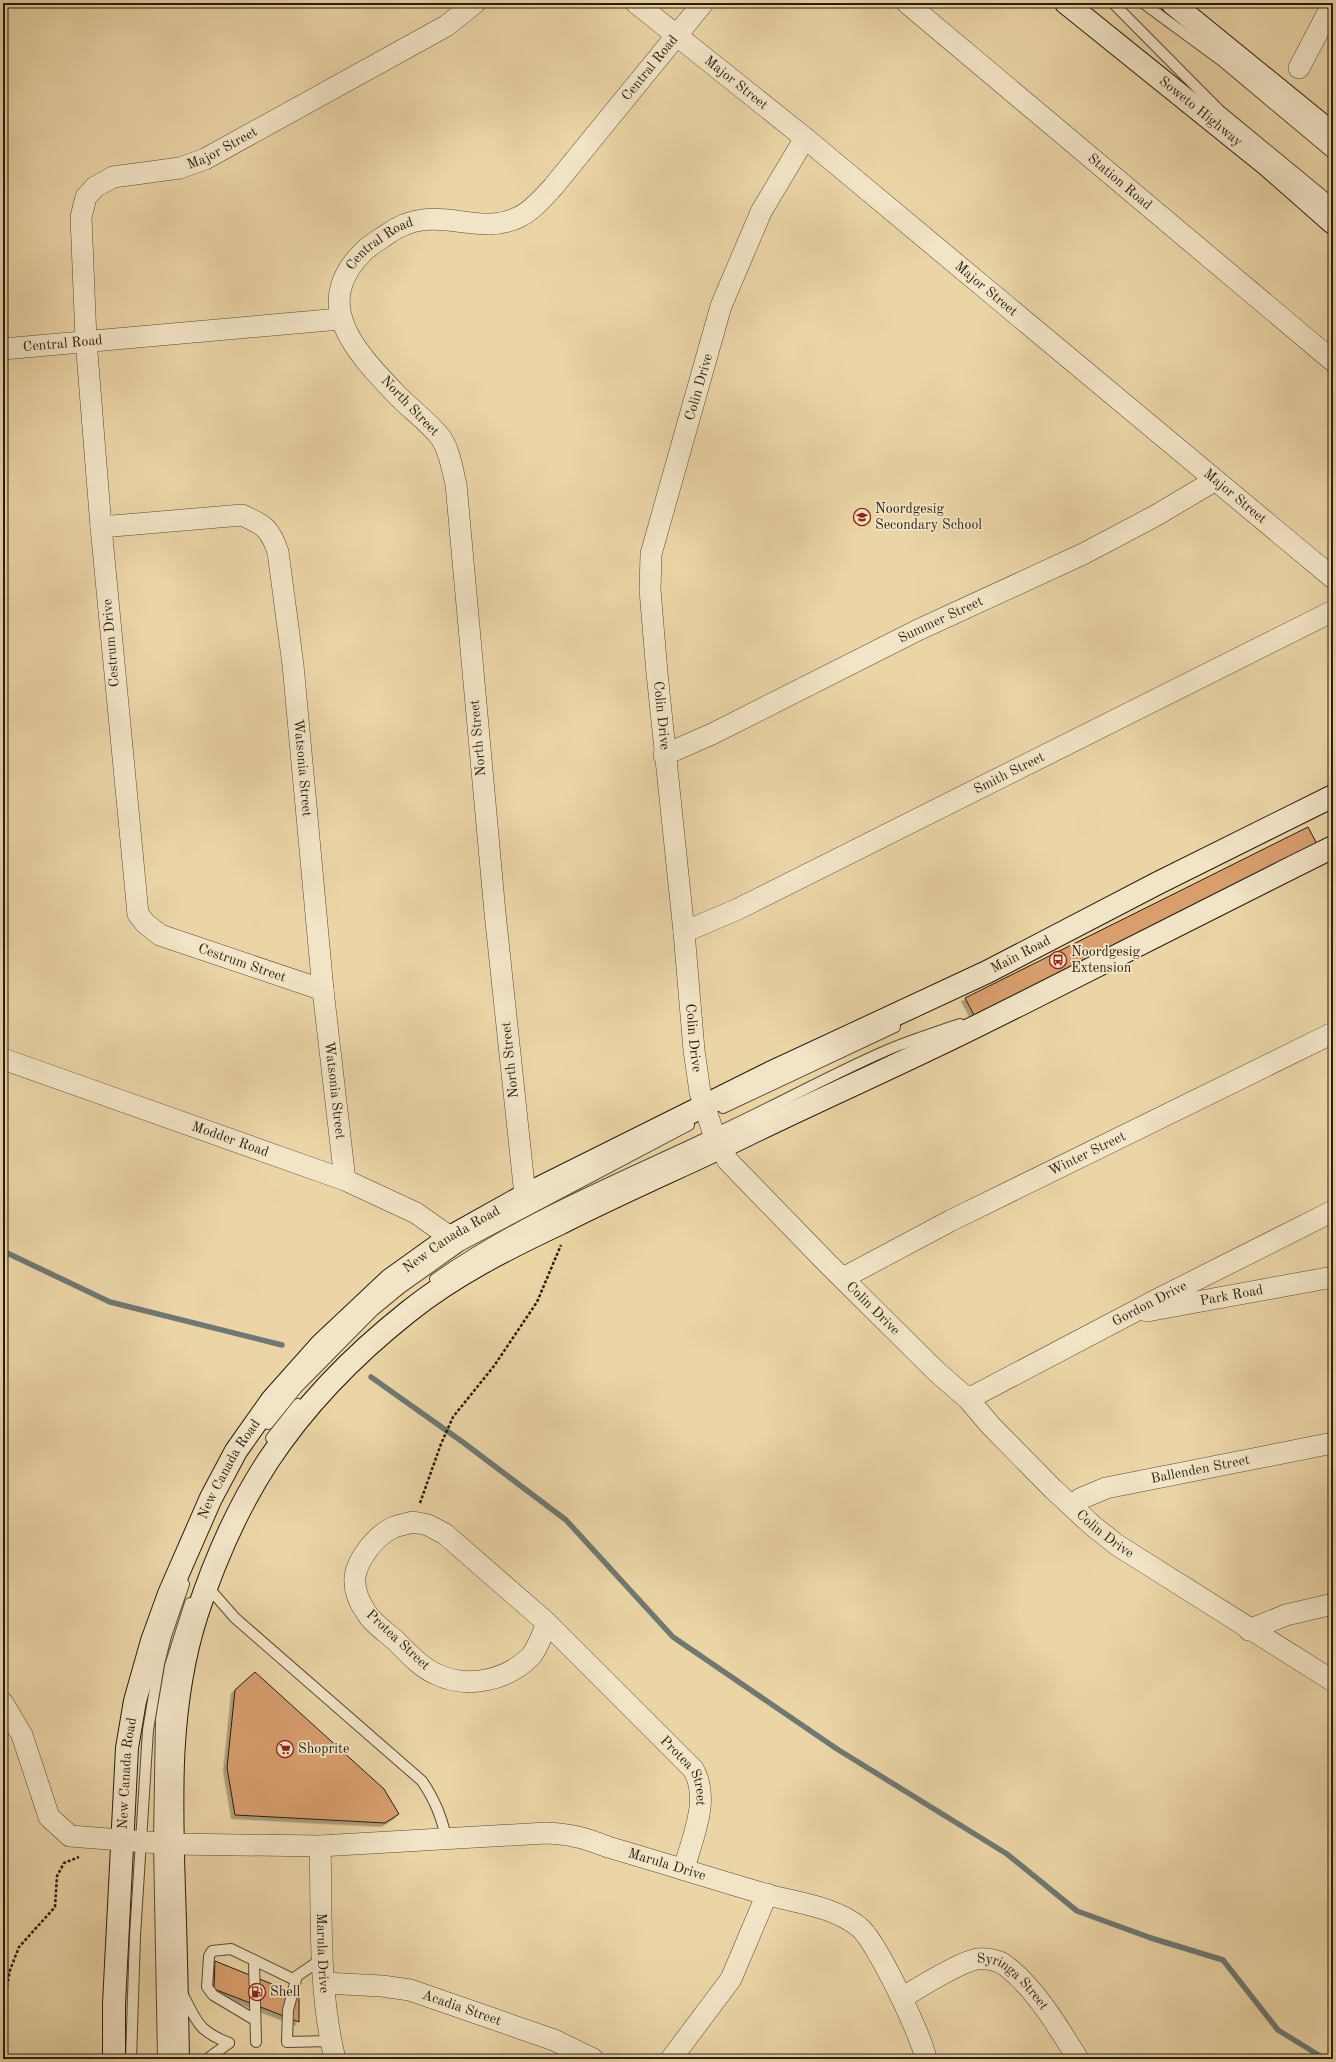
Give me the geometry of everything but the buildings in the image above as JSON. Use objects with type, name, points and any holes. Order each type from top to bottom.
[{"type":"main road","name":"Soweto Highway","points":[[1066,3],[1267,165],[1333,223]]},
{"type":"main road","points":[[1172,3],[1333,134]]},
{"type":"main road","name":"Main Road","points":[[712,1126],[987,972],[1158,882],[1333,796]]},
{"type":"main road","points":[[712,1126],[979,1025],[1333,846]]},
{"type":"main road","name":"New Canada Road","points":[[178,2059],[177,1985],[149,1842],[124,1789],[130,1724],[159,1620],[222,1478],[254,1424],[272,1400],[321,1345],[390,1280],[450,1237],[524,1195],[712,1126]]},
{"type":"main road","name":"New Canada Road","points":[[114,2059],[115,1983],[149,1842],[172,1774],[177,1705],[184,1666],[196,1617],[224,1545],[268,1460],[308,1408],[351,1363],[412,1309],[449,1283],[491,1258],[574,1216],[712,1126]]},
{"type":"street","name":"Major Street","points":[[86,340],[81,217],[86,197],[95,187],[113,177],[180,168],[205,159],[446,26],[475,3]]},
{"type":"street","name":"Major Street","points":[[636,3],[805,138],[1333,578]]},
{"type":"street","name":"Central Road","points":[[3,349],[86,340],[168,335],[340,319],[339,288],[349,269],[364,250],[393,230],[419,219],[443,218],[492,225],[506,222],[520,216],[536,204],[553,187],[703,3]]},
{"type":"street","name":"Station Road","points":[[907,3],[1333,361]]},
{"type":"street","points":[[1299,68],[1333,3]]},
{"type":"street","name":"Colin Drive","points":[[805,138],[761,212],[721,306],[651,554],[650,590],[664,754],[684,932],[694,1057],[697,1078],[712,1126],[728,1161],[937,1372],[968,1399],[991,1426],[1073,1507],[1117,1545],[1249,1630],[1333,1681]]},
{"type":"street","name":"North Street","points":[[340,319],[364,357],[396,394],[441,439],[450,457],[456,484],[493,890],[524,1195]]},
{"type":"street","name":"Cestrum Drive","points":[[86,340],[101,527],[136,905],[138,914],[145,923],[160,935]]},
{"type":"street","name":"Summer Street","points":[[664,754],[712,734],[918,630],[1083,554],[1155,516],[1214,480]]},
{"type":"street","name":"Watsonia Street","points":[[101,527],[242,515],[263,525],[273,537],[278,552],[293,665],[323,990],[345,1180]]},
{"type":"street","name":"Smith Street","points":[[684,932],[745,905],[1333,611]]},
{"type":"street","name":"Cestrum Street","points":[[160,935],[323,990]]},
{"type":"street","name":"Winter Street","points":[[843,1278],[950,1221],[1333,1033]]},
{"type":"street","name":"Modder Road","points":[[3,1059],[345,1180],[416,1213],[450,1237]]},
{"type":"street","name":"Gordon Drive","points":[[968,1399],[1130,1314],[1333,1211]]},
{"type":"street","name":"Park Road","points":[[1130,1314],[1333,1277]]},
{"type":"street","name":"Ballenden Street","points":[[1073,1507],[1080,1499],[1106,1488],[1333,1443]]},
{"type":"street","name":"Protea Street","points":[[547,1623],[532,1655],[506,1674],[480,1681],[466,1682],[450,1680],[434,1674],[407,1652],[367,1614],[356,1592],[355,1577],[358,1566],[376,1540],[392,1528],[413,1522],[428,1525],[446,1534],[547,1623],[693,1769],[699,1779],[702,1793],[700,1810],[684,1869]]},
{"type":"street","points":[[1249,1630],[1286,1615],[1333,1604]]},
{"type":"street","name":"Marula Drive","points":[[3,1703],[22,1735],[49,1816],[70,1836],[149,1842],[320,1846],[447,1840],[546,1833],[568,1834],[584,1837],[608,1847],[830,1911],[860,1927],[868,1936],[902,1998],[920,2039],[926,2059]]},
{"type":"street","name":"Marula Drive","points":[[320,1846],[324,1983],[333,2050]]},
{"type":"street","points":[[671,2059],[731,1979],[767,1894]]},
{"type":"street","name":"Syringa Street","points":[[902,1998],[959,1966],[977,1959],[992,1960],[1005,1965],[1050,2014],[1078,2059]]},
{"type":"street","name":"Acadia Street","points":[[324,1983],[382,1986],[410,1990],[554,2040],[594,2059]]},
{"type":"lane","name":"Soweto Highway","points":[[1114,3],[1219,110],[1333,204]]},
{"type":"lane","points":[[1143,3],[1222,61],[1333,154]]},
{"type":"lane","name":"Main Road","points":[[950,1001],[1333,806]]},
{"type":"lane","points":[[712,1126],[883,1051],[977,1017],[1333,840]]},
{"type":"lane","points":[[712,1126],[908,1021]]},
{"type":"lane","name":"New Canada Road","points":[[264,1447],[287,1416],[317,1382],[355,1345],[397,1308],[442,1275],[482,1249],[564,1204],[646,1164],[712,1126]]},
{"type":"lane","name":"New Canada Road","points":[[210,1528],[223,1495],[244,1459],[274,1415],[334,1349],[401,1288],[460,1246],[712,1126]]},
{"type":"lane","name":"New Canada Road","points":[[131,2059],[131,2002],[161,1719],[170,1666],[182,1626],[204,1566],[231,1506],[254,1465]]},
{"type":"lane","name":"New Canada Road","points":[[163,2059],[149,1842],[148,1730],[154,1686],[166,1636],[184,1583],[200,1548]]},
{"type":"lane","points":[[207,1586],[235,1618],[422,1781],[435,1800],[441,1815],[447,1840]]},
{"type":"lane","points":[[255,2020],[213,1995],[207,1987],[209,1956],[212,1951],[231,1949],[295,1980]]},
{"type":"lane","points":[[323,1959],[302,1971],[295,1980],[288,2010],[287,2042],[333,2050]]},
{"type":"lane","points":[[254,1960],[256,2042]]},
{"type":"lane","points":[[177,1985],[199,2025],[211,2035],[229,2043],[207,2059]]},
{"type":"path","points":[[413,1522],[441,1444],[453,1418],[494,1366],[537,1302],[574,1216]]},
{"type":"path","points":[[3,2006],[10,1970],[19,1947],[55,1907],[57,1876],[64,1863],[86,1854]]},
{"type":"waterway","points":[[3,1251],[110,1302],[282,1345]]},
{"type":"waterway","points":[[371,1377],[464,1443],[566,1520],[673,1637],[837,1749],[1007,1854],[1077,1911],[1151,1938],[1223,1960],[1278,2030],[1325,2059]]},
{"type":"place","name":"Noordgesig Secondary School","points":[[862,517]]},
{"type":"place","name":"Noordgesig Extension","points":[[1058,960]]},
{"type":"place","name":"Shoprite","points":[[285,1749]]},
{"type":"place","name":"Shell","points":[[257,1992]]}]
